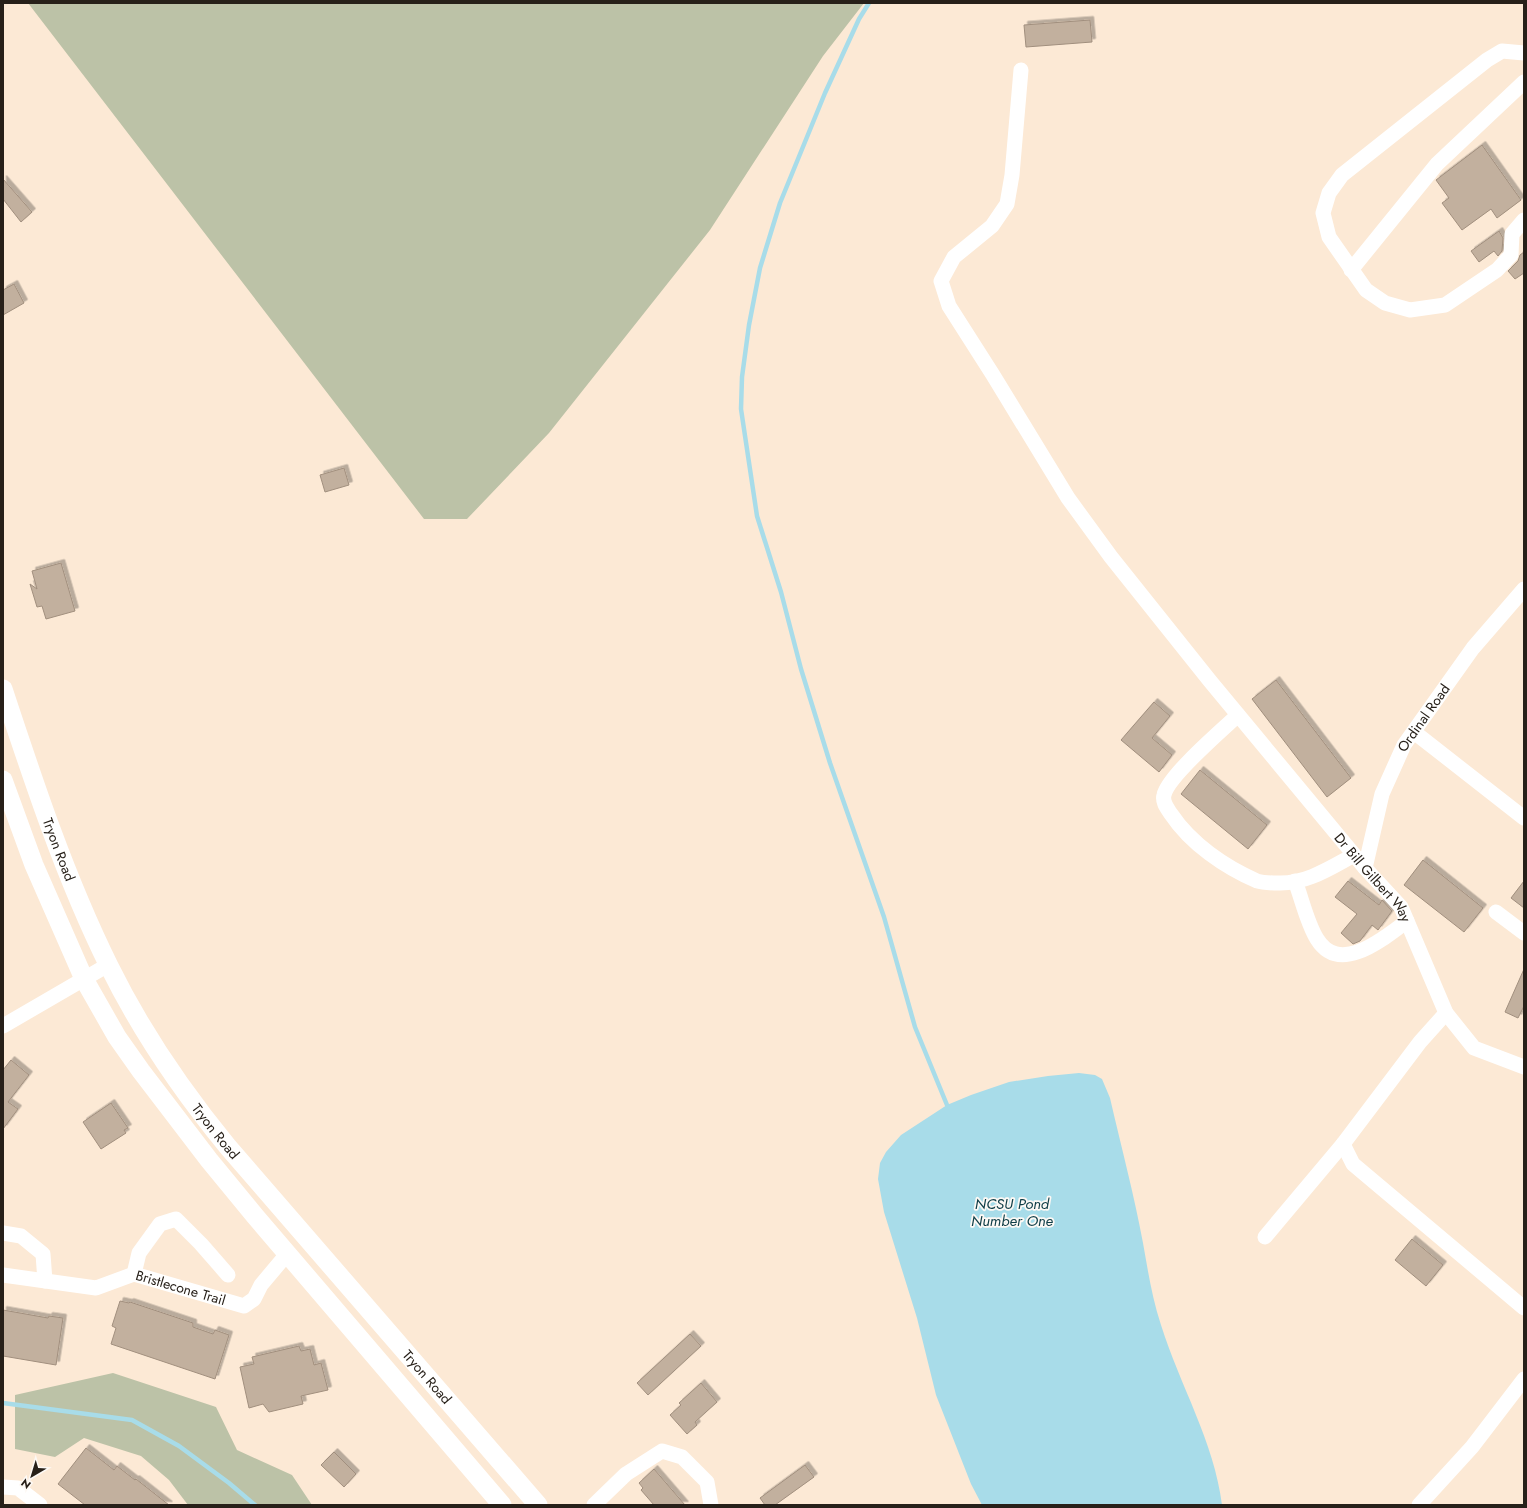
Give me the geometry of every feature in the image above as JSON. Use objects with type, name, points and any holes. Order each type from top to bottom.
[{"type":"main road","name":"Tryon Road","points":[[3,689],[60,854],[108,965],[165,1063],[205,1120],[538,1505]]},
{"type":"main road","name":"Tryon Road","points":[[3,780],[34,865],[84,979],[117,1037],[167,1108],[209,1160],[287,1254],[502,1505]]},
{"type":"street","points":[[1524,52],[1502,51],[1486,60],[1342,175],[1329,192],[1323,213],[1329,237],[1366,290],[1385,303],[1410,310],[1445,305],[1497,270],[1511,255],[1512,234],[1524,220]]},
{"type":"street","name":"Dr Bill Gilbert Way","points":[[1021,70],[1012,175],[1007,204],[992,226],[954,257],[942,281],[949,306],[1068,498],[1111,557],[1238,715],[1365,868],[1401,907],[1446,1012],[1474,1048],[1524,1067]]},
{"type":"street","points":[[1351,270],[1437,164],[1524,82]]},
{"type":"street","name":"Ordinal Road","points":[[1365,868],[1382,794],[1404,745],[1473,648],[1524,589]]},
{"type":"street","points":[[1238,715],[1178,773],[1166,790],[1164,803],[1186,832],[1213,856],[1258,881],[1279,883],[1301,880],[1322,872],[1354,855]]},
{"type":"street","points":[[1414,732],[1524,818]]},
{"type":"street","points":[[1296,881],[1315,935],[1323,946],[1332,953],[1339,955],[1350,955],[1365,949],[1407,921]]},
{"type":"street","points":[[1496,912],[1524,933]]},
{"type":"street","points":[[3,1026],[108,965]]},
{"type":"street","points":[[1265,1237],[1343,1144],[1420,1042],[1446,1012]]},
{"type":"street","points":[[1343,1144],[1353,1164],[1524,1308]]},
{"type":"street","points":[[134,1274],[139,1252],[160,1224],[176,1219],[201,1244],[228,1276]]},
{"type":"street","points":[[3,1233],[21,1236],[43,1254],[44,1281]]},
{"type":"street","name":"Bristlecone Trail","points":[[3,1275],[96,1288],[134,1274],[244,1306],[254,1299],[261,1285],[287,1254]]},
{"type":"street","points":[[1419,1505],[1472,1447],[1524,1379]]},
{"type":"street","points":[[594,1505],[626,1474],[662,1451],[682,1457],[707,1482],[711,1505]]},
{"type":"street","points":[[3,1487],[18,1488],[40,1505]]},
{"type":"green space","points":[[28,3],[864,3],[823,56],[710,230],[549,433],[467,519],[424,519]]},
{"type":"green space","points":[[113,1373],[216,1407],[237,1450],[292,1475],[312,1505],[188,1505],[169,1480],[141,1456],[84,1438],[55,1457],[15,1449],[15,1395]]},
{"type":"water","name":"NCSU Pond Number One","points":[[1079,1073],[1095,1075],[1102,1079],[1110,1098],[1136,1206],[1155,1305],[1169,1348],[1212,1458],[1222,1505],[982,1505],[971,1484],[936,1395],[917,1318],[884,1212],[878,1179],[880,1163],[886,1152],[901,1135],[947,1105],[1009,1082]]},
{"type":"building","points":[[1090,20],[1092,42],[1026,47],[1024,25]]},
{"type":"building","points":[[1482,145],[1521,200],[1497,218],[1491,209],[1462,230],[1442,203],[1449,198],[1436,180]]},
{"type":"building","points":[[3,179],[32,212],[21,222],[3,199]]},
{"type":"building","points":[[1499,231],[1503,238],[1502,251],[1498,256],[1494,251],[1479,262],[1471,251]]},
{"type":"building","points":[[1524,252],[1524,273],[1515,279],[1508,271],[1518,261],[1520,255]]},
{"type":"building","points":[[14,284],[24,303],[3,315],[3,290]]},
{"type":"building","points":[[344,468],[349,485],[325,492],[320,475]]},
{"type":"building","points":[[61,563],[75,611],[46,619],[42,606],[37,607],[30,584],[37,589],[32,571]]},
{"type":"building","points":[[1276,680],[1351,778],[1327,797],[1252,699]]},
{"type":"building","points":[[1154,702],[1170,716],[1152,738],[1172,755],[1159,772],[1121,740]]},
{"type":"building","points":[[1200,770],[1267,825],[1248,849],[1181,794]]},
{"type":"building","points":[[1423,860],[1483,908],[1464,932],[1404,885]]},
{"type":"building","points":[[1348,881],[1379,905],[1382,900],[1392,911],[1378,930],[1372,925],[1360,941],[1353,944],[1341,933],[1357,914],[1335,897]]},
{"type":"building","points":[[1524,881],[1524,908],[1511,898]]},
{"type":"building","points":[[1524,969],[1524,1006],[1518,1018],[1505,1012]]},
{"type":"building","points":[[11,1060],[29,1075],[8,1102],[18,1109],[3,1129],[3,1070]]},
{"type":"building","points":[[111,1103],[128,1128],[124,1130],[126,1133],[101,1149],[83,1122]]},
{"type":"building","points":[[1412,1239],[1443,1265],[1426,1286],[1395,1260]]},
{"type":"building","points":[[120,1301],[130,1302],[193,1323],[193,1327],[213,1334],[215,1330],[229,1335],[215,1379],[111,1344],[116,1328],[112,1326]]},
{"type":"building","points":[[3,1310],[48,1318],[49,1316],[63,1318],[56,1365],[3,1356]]},
{"type":"building","points":[[690,1334],[701,1346],[648,1395],[637,1383]]},
{"type":"building","points":[[299,1346],[301,1351],[310,1349],[314,1365],[321,1363],[328,1390],[301,1396],[303,1404],[269,1412],[263,1404],[249,1408],[240,1367],[254,1364],[252,1357]]},
{"type":"building","points":[[701,1383],[717,1402],[695,1422],[697,1425],[687,1434],[670,1415],[681,1405],[679,1403]]},
{"type":"building","points":[[86,1448],[114,1470],[117,1466],[135,1480],[136,1479],[169,1505],[85,1505],[58,1484]]},
{"type":"building","points":[[334,1452],[356,1474],[344,1487],[321,1465]]},
{"type":"building","points":[[805,1465],[814,1477],[775,1505],[765,1505],[760,1498]]},
{"type":"building","points":[[654,1469],[685,1505],[654,1505],[641,1490],[643,1488],[639,1483]]},
{"type":"waterway","points":[[869,3],[859,19],[825,93],[780,203],[760,268],[749,325],[742,377],[741,409],[757,516],[781,592],[801,669],[830,763],[884,917],[915,1027],[947,1105]]},
{"type":"waterway","points":[[3,1403],[132,1420],[179,1446],[229,1483],[255,1505]]}]
